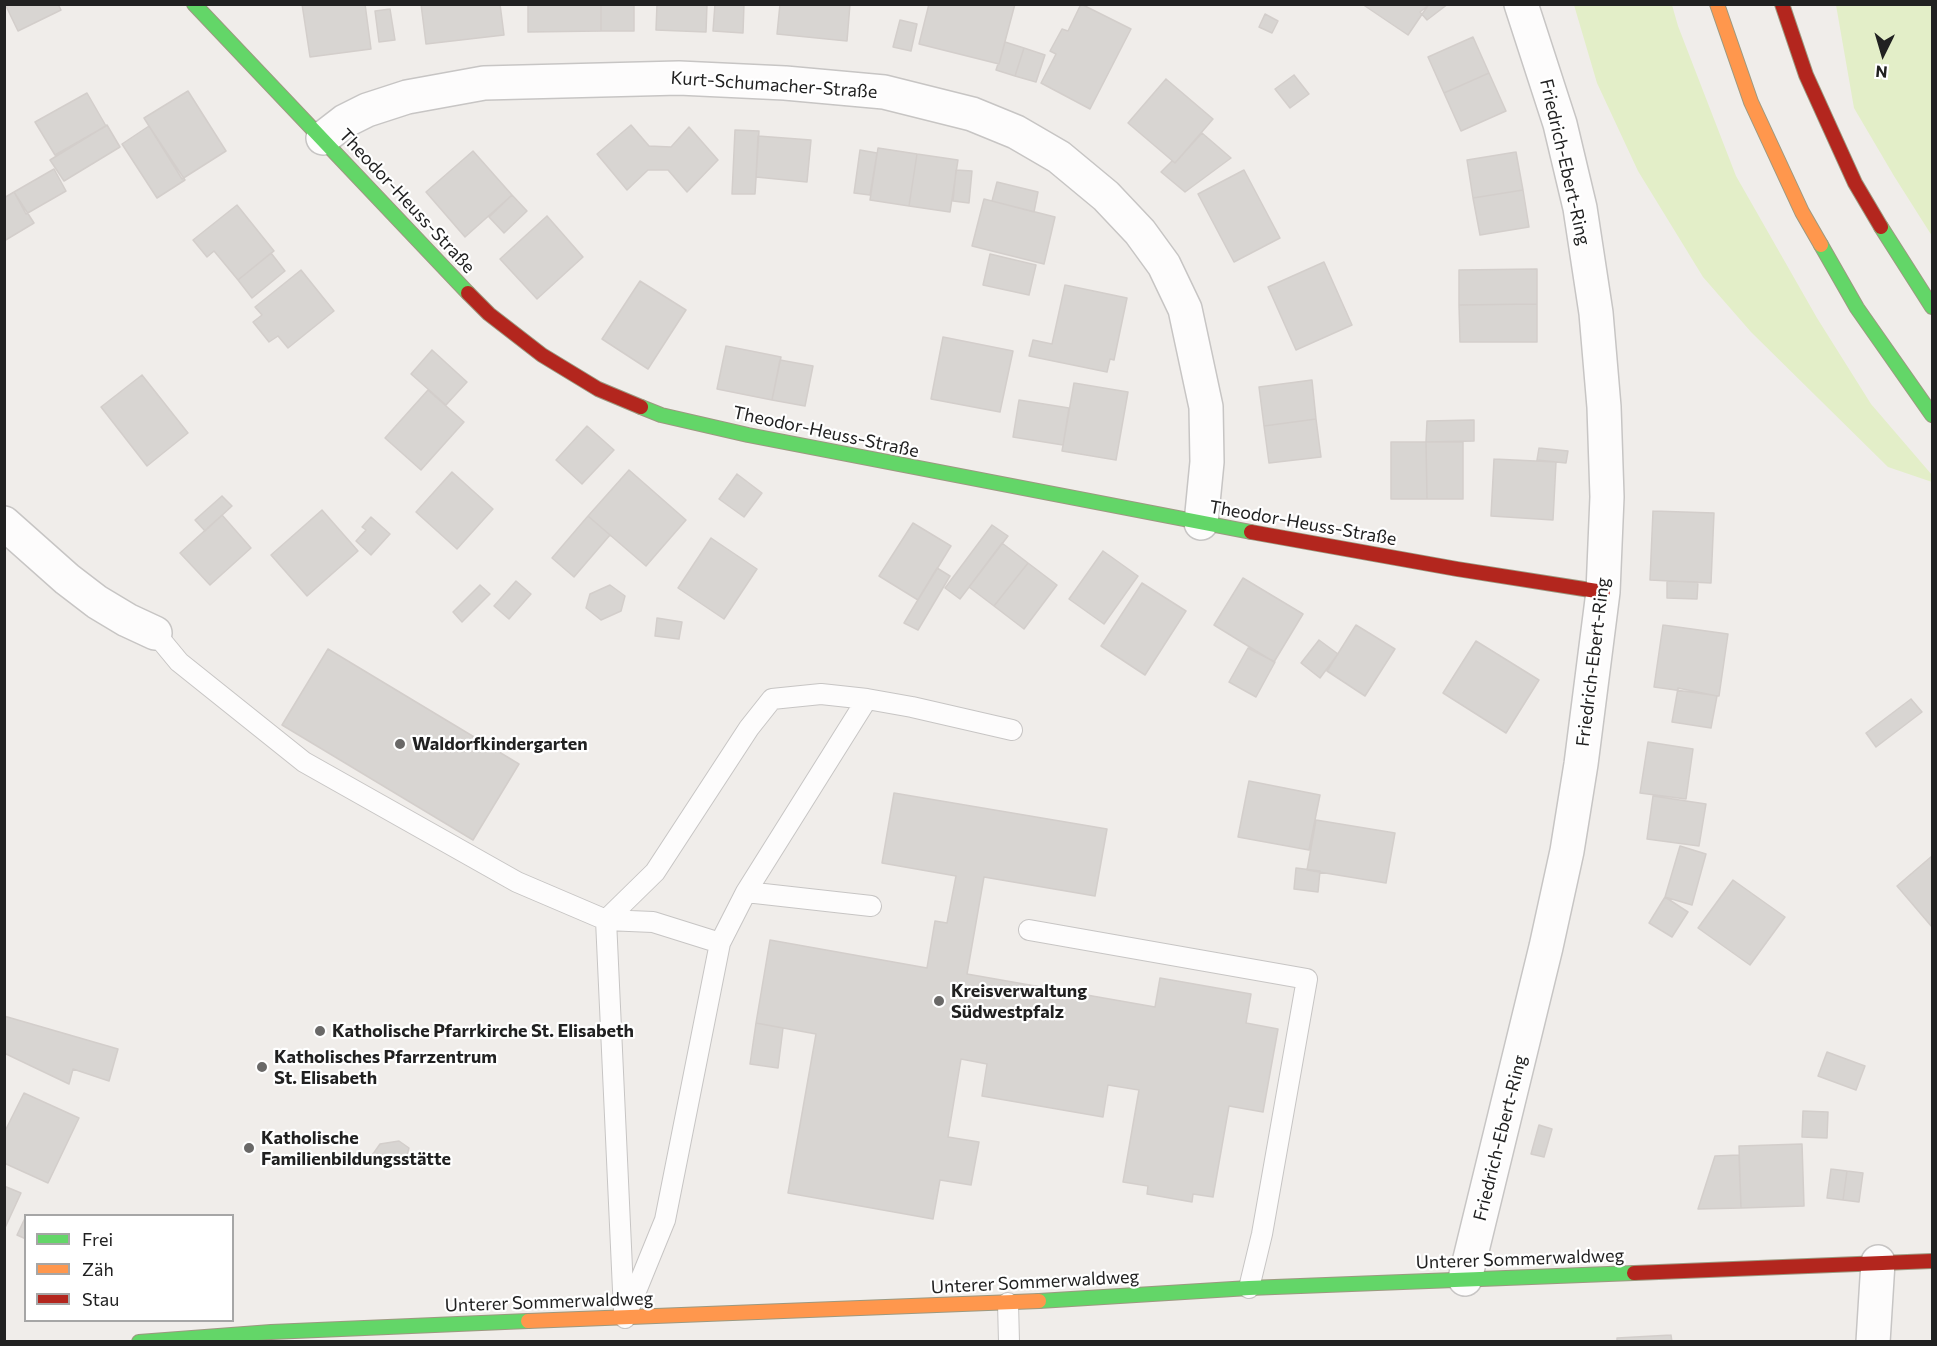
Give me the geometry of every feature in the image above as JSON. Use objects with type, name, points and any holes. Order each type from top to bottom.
[{"type":"main road","name":"Theodor-Heuss-Straße","points":[[194,4],[323,138],[382,205],[489,314],[542,355],[597,389],[661,415],[748,435],[1201,523],[1457,569],[1603,592]]},
{"type":"main road","points":[[1717,4],[1751,102],[1802,212],[1857,308],[1932,415]]},
{"type":"main road","points":[[1782,4],[1806,75],[1856,183],[1895,251],[1932,307]]},
{"type":"main road","name":"Unterer Sommerwaldweg","points":[[139,1341],[282,1331],[1008,1303],[1249,1288],[1932,1261]]},
{"type":"street","name":"Friedrich-Ebert-Ring","points":[[1465,1279],[1546,947],[1567,851],[1581,764],[1603,592],[1607,497],[1604,407],[1596,313],[1580,208],[1560,124],[1521,4]]},
{"type":"street","name":"Kurt-Schumacher-Straße","points":[[323,138],[345,121],[368,110],[407,97],[484,83],[680,78],[785,83],[884,92],[972,114],[1016,132],[1059,157],[1106,196],[1140,232],[1164,265],[1185,309],[1206,407],[1207,462],[1201,523]]},
{"type":"street","points":[[4,523],[67,579],[97,602],[126,620],[155,633]]},
{"type":"street","points":[[1873,1341],[1878,1262]]},
{"type":"lane","points":[[155,633],[179,662],[304,762],[517,882],[606,920],[653,921],[720,943]]},
{"type":"lane","points":[[625,1318],[606,920],[655,872],[749,728],[772,699],[821,694],[867,699],[1012,730]]},
{"type":"lane","points":[[625,1318],[665,1220],[720,943],[746,892],[867,699]]},
{"type":"lane","points":[[746,892],[872,906]]},
{"type":"lane","points":[[1029,930],[1307,979],[1262,1234],[1249,1288]]},
{"type":"lane","points":[[1008,1303],[1009,1341]]},
{"type":"green space","points":[[1574,5],[1672,5],[1736,176],[1817,318],[1871,404],[1932,475],[1932,482],[1888,467],[1751,332],[1703,277],[1638,171],[1597,83]]},
{"type":"green space","points":[[1836,5],[1932,5],[1932,236],[1854,108]]},
{"type":"building","points":[[5,4],[58,4],[61,10],[18,31]]},
{"type":"building","points":[[302,4],[365,4],[371,49],[310,57]]},
{"type":"building","points":[[421,4],[500,4],[504,35],[426,44]]},
{"type":"building","points":[[528,4],[601,4],[601,31],[528,32]]},
{"type":"building","points":[[601,4],[634,4],[634,31],[601,31]]},
{"type":"building","points":[[657,4],[707,4],[706,32],[656,30]]},
{"type":"building","points":[[715,4],[744,4],[743,33],[713,31]]},
{"type":"building","points":[[780,4],[850,4],[847,41],[777,34]]},
{"type":"building","points":[[929,4],[1015,4],[999,64],[919,44]]},
{"type":"building","points":[[1081,4],[1131,29],[1090,109],[1041,83],[1056,54],[1050,51],[1062,29],[1068,31]]},
{"type":"building","points":[[1362,4],[1429,4],[1408,35]]},
{"type":"building","points":[[1430,4],[1448,4],[1427,20],[1420,12]]},
{"type":"building","points":[[390,9],[395,40],[379,42],[375,11]]},
{"type":"building","points":[[1265,14],[1278,21],[1272,33],[1259,27]]},
{"type":"building","points":[[900,20],[917,24],[911,51],[893,47]]},
{"type":"building","points":[[1473,37],[1489,73],[1444,93],[1428,57]]},
{"type":"building","points":[[1005,42],[1024,48],[1015,76],[996,70]]},
{"type":"building","points":[[1024,48],[1045,55],[1036,82],[1015,76]]},
{"type":"building","points":[[1489,73],[1506,111],[1461,131],[1444,93]]},
{"type":"building","points":[[1294,75],[1309,94],[1290,108],[1275,89]]},
{"type":"building","points":[[1166,79],[1213,119],[1175,163],[1128,123]]},
{"type":"building","points":[[188,91],[226,151],[182,179],[144,118]]},
{"type":"building","points":[[87,93],[106,126],[55,155],[35,122]]},
{"type":"building","points":[[107,125],[120,147],[64,181],[50,160]]},
{"type":"building","points":[[631,125],[649,146],[671,147],[689,127],[718,160],[687,192],[668,170],[648,170],[627,190],[597,154]]},
{"type":"building","points":[[149,126],[185,180],[157,198],[122,144]]},
{"type":"building","points":[[735,130],[759,131],[755,194],[732,194]]},
{"type":"building","points":[[1202,133],[1231,158],[1185,192],[1161,172],[1172,161],[1175,163]]},
{"type":"building","points":[[758,136],[811,140],[807,182],[756,177]]},
{"type":"building","points":[[878,148],[917,154],[909,206],[870,200]]},
{"type":"building","points":[[860,150],[877,153],[870,195],[854,193]]},
{"type":"building","points":[[473,151],[512,195],[465,237],[426,192]]},
{"type":"building","points":[[1516,152],[1523,190],[1473,198],[1467,160]]},
{"type":"building","points":[[917,154],[958,160],[950,212],[909,206]]},
{"type":"building","points":[[54,169],[66,191],[26,214],[14,192]]},
{"type":"building","points":[[956,170],[972,171],[969,203],[953,201]]},
{"type":"building","points":[[1244,170],[1280,238],[1234,262],[1198,194]]},
{"type":"building","points":[[997,182],[1038,192],[1034,212],[992,201]]},
{"type":"building","points":[[1523,190],[1529,227],[1480,235],[1473,198]]},
{"type":"building","points":[[14,192],[34,223],[4,241],[4,198]]},
{"type":"building","points":[[512,195],[527,211],[504,233],[489,217]]},
{"type":"building","points":[[984,199],[1055,217],[1044,264],[972,246]]},
{"type":"building","points":[[237,205],[274,251],[238,280],[214,251],[207,257],[193,240]]},
{"type":"building","points":[[547,216],[583,257],[537,299],[500,259]]},
{"type":"building","points":[[271,253],[285,271],[252,298],[238,280]]},
{"type":"building","points":[[990,254],[1036,265],[1029,295],[983,285]]},
{"type":"building","points":[[1324,262],[1352,325],[1296,350],[1268,287]]},
{"type":"building","points":[[1537,269],[1537,304],[1459,305],[1459,270]]},
{"type":"building","points":[[301,270],[334,311],[288,348],[278,336],[269,342],[253,322],[262,315],[255,307]]},
{"type":"building","points":[[640,281],[686,310],[648,369],[602,339]]},
{"type":"building","points":[[1065,285],[1127,298],[1114,360],[1110,359],[1107,372],[1029,356],[1033,340],[1052,344]]},
{"type":"building","points":[[1537,304],[1537,342],[1460,342],[1459,305]]},
{"type":"building","points":[[943,337],[1013,351],[1000,412],[931,399]]},
{"type":"building","points":[[726,346],[781,357],[772,400],[717,389]]},
{"type":"building","points":[[432,350],[467,382],[446,405],[411,374]]},
{"type":"building","points":[[780,360],[813,366],[805,406],[772,400]]},
{"type":"building","points":[[142,375],[188,433],[147,466],[101,407]]},
{"type":"building","points":[[1312,380],[1316,419],[1264,426],[1259,387]]},
{"type":"building","points":[[1074,383],[1128,392],[1116,460],[1062,451]]},
{"type":"building","points":[[428,390],[464,422],[421,470],[385,438]]},
{"type":"building","points":[[1019,400],[1069,408],[1063,445],[1013,437]]},
{"type":"building","points":[[1316,419],[1321,457],[1269,463],[1264,426]]},
{"type":"building","points":[[1474,420],[1474,441],[1426,442],[1427,421]]},
{"type":"building","points":[[587,426],[614,450],[582,484],[556,460]]},
{"type":"building","points":[[1391,442],[1426,442],[1427,499],[1391,499]]},
{"type":"building","points":[[1426,442],[1463,442],[1463,499],[1427,499]]},
{"type":"building","points":[[1539,448],[1568,451],[1566,463],[1537,460]]},
{"type":"building","points":[[1494,459],[1556,462],[1553,520],[1491,516]]},
{"type":"building","points":[[629,470],[686,520],[646,566],[588,516]]},
{"type":"building","points":[[452,472],[493,509],[457,549],[416,512]]},
{"type":"building","points":[[737,474],[762,493],[744,517],[719,499]]},
{"type":"building","points":[[222,496],[232,506],[205,531],[195,520]]},
{"type":"building","points":[[322,510],[358,551],[307,596],[271,555]]},
{"type":"building","points":[[1653,511],[1714,513],[1711,583],[1650,580]]},
{"type":"building","points":[[222,515],[251,548],[210,585],[180,553]]},
{"type":"building","points":[[588,516],[610,535],[574,577],[552,558]]},
{"type":"building","points":[[371,517],[390,534],[371,555],[356,541],[366,530],[362,527]]},
{"type":"building","points":[[913,523],[951,546],[918,600],[879,576]]},
{"type":"building","points":[[992,525],[1008,536],[960,599],[945,588]]},
{"type":"building","points":[[711,538],[757,569],[724,619],[678,588]]},
{"type":"building","points":[[1002,543],[1028,563],[994,606],[969,587]]},
{"type":"building","points":[[1103,551],[1138,576],[1104,624],[1069,599]]},
{"type":"building","points":[[1028,563],[1057,585],[1024,629],[994,606]]},
{"type":"building","points":[[937,568],[950,576],[918,630],[904,623]]},
{"type":"building","points":[[1243,578],[1303,614],[1274,662],[1214,625]]},
{"type":"building","points":[[516,581],[531,594],[509,619],[494,606]]},
{"type":"building","points":[[1667,581],[1698,582],[1697,599],[1667,598]]},
{"type":"building","points":[[1142,583],[1186,611],[1145,675],[1101,646]]},
{"type":"building","points":[[480,585],[490,594],[462,622],[453,612]]},
{"type":"building","points":[[610,585],[625,596],[621,611],[601,620],[586,608],[590,594]]},
{"type":"building","points":[[657,618],[682,622],[679,639],[655,636]]},
{"type":"building","points":[[1356,625],[1395,649],[1365,696],[1327,671]]},
{"type":"building","points":[[1663,625],[1728,634],[1719,696],[1654,687]]},
{"type":"building","points":[[1319,640],[1338,654],[1320,678],[1301,663]]},
{"type":"building","points":[[1476,641],[1539,680],[1506,733],[1443,693]]},
{"type":"building","points":[[1248,648],[1275,662],[1256,697],[1229,682]]},
{"type":"building","name":"Waldorfkindergarten","points":[[328,649],[519,764],[473,840],[282,725]]},
{"type":"building","points":[[1678,688],[1717,696],[1711,728],[1672,722]]},
{"type":"building","points":[[1911,699],[1922,712],[1876,747],[1866,733]]},
{"type":"building","points":[[1648,742],[1693,749],[1686,799],[1640,793]]},
{"type":"building","points":[[1249,781],[1320,795],[1309,850],[1238,837]]},
{"type":"building","name":"Kreisverwaltung Südwestpfalz","points":[[894,793],[1107,829],[1095,896],[984,877],[967,974],[1155,1007],[1160,978],[1251,994],[1246,1023],[1278,1029],[1263,1112],[1229,1106],[1213,1197],[1193,1194],[1192,1202],[1147,1194],[1148,1186],[1123,1182],[1139,1090],[1108,1085],[1103,1117],[982,1096],[987,1064],[961,1059],[948,1137],[979,1142],[971,1185],[940,1180],[933,1219],[788,1193],[816,1034],[756,1023],[770,940],[927,968],[935,921],[947,923],[956,876],[882,863]]},
{"type":"building","points":[[1653,796],[1706,804],[1699,846],[1647,839]]},
{"type":"building","points":[[1316,820],[1395,833],[1386,883],[1307,870]]},
{"type":"building","points":[[1680,846],[1706,854],[1692,905],[1665,897]]},
{"type":"building","points":[[1932,856],[1932,927],[1897,886]]},
{"type":"building","points":[[1296,868],[1320,871],[1318,892],[1294,889]]},
{"type":"building","points":[[1733,880],[1785,917],[1750,965],[1698,928]]},
{"type":"building","points":[[1665,897],[1688,912],[1672,937],[1649,923]]},
{"type":"building","points":[[4,1016],[118,1049],[109,1081],[73,1069],[69,1084],[4,1053]]},
{"type":"building","points":[[756,1023],[783,1028],[778,1068],[750,1064]]},
{"type":"building","points":[[1827,1052],[1865,1066],[1856,1090],[1818,1076]]},
{"type":"building","points":[[24,1093],[79,1118],[48,1183],[4,1163],[4,1133]]},
{"type":"building","points":[[1803,1111],[1828,1112],[1827,1138],[1802,1137]]},
{"type":"building","points":[[1539,1125],[1552,1129],[1544,1157],[1531,1154]]},
{"type":"building","points":[[399,1141],[409,1148],[405,1162],[382,1165],[373,1154],[380,1144]]},
{"type":"building","points":[[1802,1144],[1804,1206],[1741,1208],[1739,1146]]},
{"type":"building","points":[[1739,1155],[1741,1208],[1698,1209],[1715,1156]]},
{"type":"building","points":[[1831,1169],[1847,1171],[1843,1200],[1827,1198]]},
{"type":"building","points":[[1847,1171],[1863,1173],[1859,1202],[1843,1200]]},
{"type":"building","points":[[4,1186],[21,1193],[4,1230]]},
{"type":"building","points":[[24,1220],[24,1238],[17,1235]]},
{"type":"building","points":[[1671,1335],[1672,1342],[1617,1342],[1617,1338]]},
{"type":"traffic: fast","points":[[194,4],[468,293]]},
{"type":"traffic: fast","points":[[1881,227],[1932,307]]},
{"type":"traffic: fast","points":[[1821,245],[1857,308],[1932,415]]},
{"type":"traffic: fast","points":[[641,407],[661,415],[748,435],[1251,532]]},
{"type":"traffic: fast","points":[[1039,1301],[1249,1288],[1634,1273]]},
{"type":"traffic: fast","points":[[139,1342],[271,1332],[528,1321]]},
{"type":"traffic: slow","points":[[1717,4],[1751,102],[1802,212],[1821,245]]},
{"type":"traffic: slow","points":[[528,1321],[1039,1301]]},
{"type":"traffic: jam","points":[[1782,4],[1806,75],[1855,183],[1881,227]]},
{"type":"traffic: jam","points":[[468,293],[489,314],[542,355],[598,389],[641,407]]},
{"type":"traffic: jam","points":[[1251,532],[1457,569],[1603,592]]},
{"type":"traffic: jam","points":[[1634,1273],[1932,1261]]},
{"type":"place","name":"Waldorfkindergarten","points":[[400,744]]},
{"type":"place","name":"Kreisverwaltung Südwestpfalz","points":[[939,1001]]},
{"type":"place","name":"Katholische Pfarrkirche St. Elisabeth","points":[[320,1031]]},
{"type":"place","name":"Katholisches Pfarrzentrum St. Elisabeth","points":[[262,1067]]},
{"type":"place","name":"Katholische Familienbildungsstätte","points":[[249,1148]]}]
